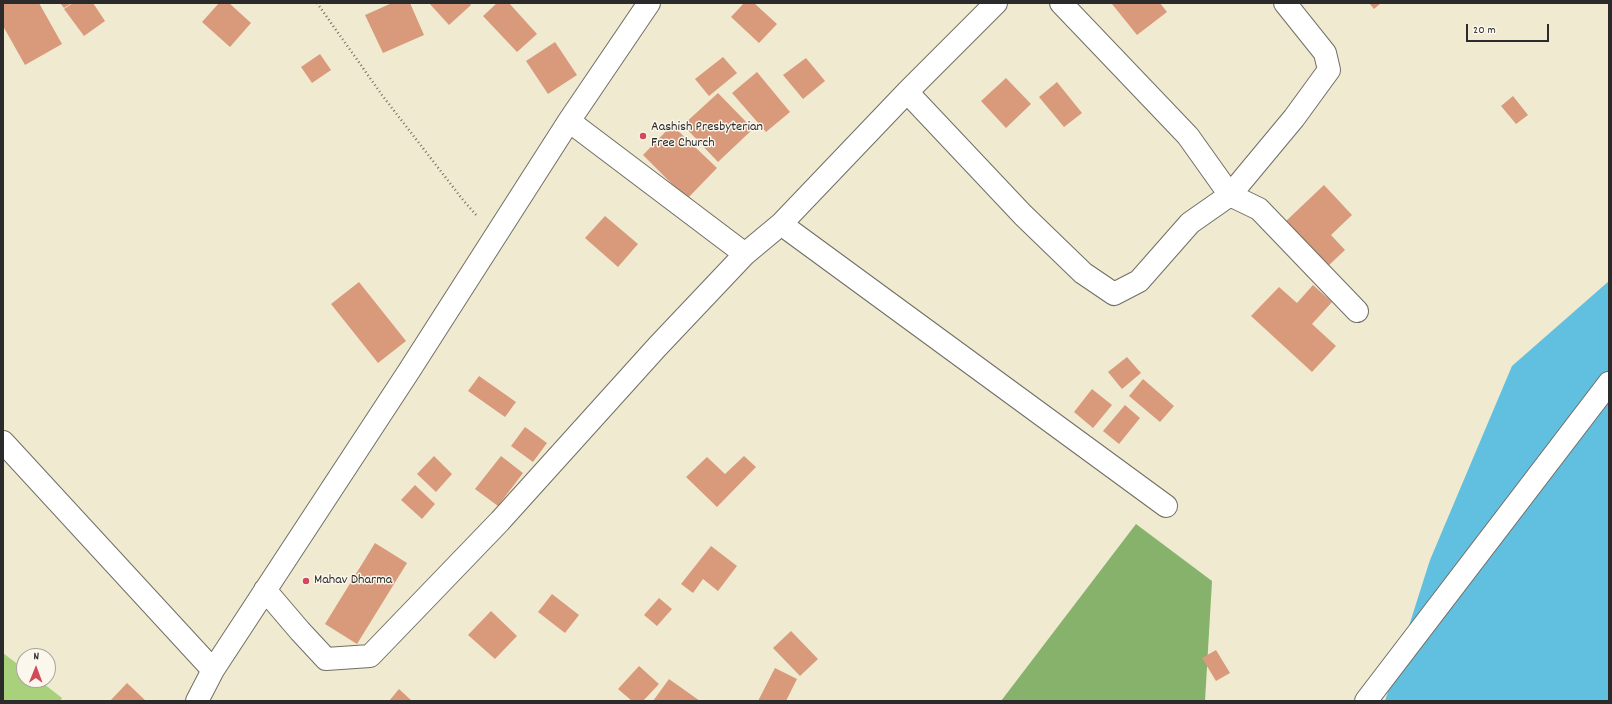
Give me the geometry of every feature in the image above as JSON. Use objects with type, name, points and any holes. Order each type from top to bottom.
[{"type":"street","points":[[197,701],[213,670],[409,371],[569,121],[649,3]]},
{"type":"street","points":[[266,590],[300,631],[326,659],[370,656],[500,521],[657,347],[745,254],[781,224],[907,92],[996,3]]},
{"type":"street","points":[[1061,3],[1188,136],[1230,195],[1259,209],[1357,310]]},
{"type":"street","points":[[907,92],[1023,215],[1083,273],[1114,294],[1138,281],[1190,223],[1230,195],[1294,118],[1329,70],[1325,53],[1285,3]]},
{"type":"street","points":[[569,121],[745,254]]},
{"type":"street","points":[[781,224],[1166,506]]},
{"type":"street","points":[[1366,701],[1609,383]]},
{"type":"street","points":[[3,442],[213,670]]},
{"type":"path","points":[[318,3],[382,95],[464,200],[496,236]]},
{"type":"green space","points":[[1136,524],[1212,581],[1205,701],[1001,701]]},
{"type":"green space","points":[[3,653],[16,663],[16,688],[49,688],[62,698],[60,701],[3,701]]},
{"type":"water","points":[[1609,281],[1609,701],[1385,701],[1430,560],[1512,366]]},
{"type":"building","points":[[3,3],[39,3],[62,44],[25,65],[3,26]]},
{"type":"building","points":[[60,3],[72,3],[64,8]]},
{"type":"building","points":[[73,3],[93,3],[105,21],[84,36],[64,9]]},
{"type":"building","points":[[219,3],[229,3],[251,23],[230,47],[202,22]]},
{"type":"building","points":[[392,3],[410,3],[424,35],[383,53],[365,15]]},
{"type":"building","points":[[429,3],[470,3],[471,5],[449,25]]},
{"type":"building","points":[[497,3],[509,3],[537,34],[517,52],[483,16]]},
{"type":"building","points":[[744,3],[754,3],[777,24],[759,43],[731,17]]},
{"type":"building","points":[[1160,3],[1167,12],[1137,35],[1112,4]]},
{"type":"building","points":[[1369,3],[1381,3],[1374,9]]},
{"type":"building","points":[[555,42],[577,75],[548,94],[526,61]]},
{"type":"building","points":[[320,54],[331,70],[312,83],[301,67]]},
{"type":"building","points":[[723,57],[737,73],[709,96],[695,79]]},
{"type":"building","points":[[806,58],[825,81],[803,99],[783,75]]},
{"type":"building","points":[[757,72],[790,112],[766,132],[732,93]]},
{"type":"building","points":[[1006,78],[1031,104],[1006,128],[981,101]]},
{"type":"building","points":[[1057,82],[1082,113],[1064,127],[1039,97]]},
{"type":"building","points":[[718,93],[753,129],[718,162],[683,125]]},
{"type":"building","points":[[1513,96],[1528,115],[1516,124],[1501,106]]},
{"type":"building","points":[[672,125],[717,168],[687,199],[643,155]]},
{"type":"building","points":[[1324,185],[1352,215],[1331,235],[1345,250],[1327,267],[1285,222]]},
{"type":"building","points":[[605,216],[638,244],[618,267],[585,238]]},
{"type":"building","points":[[359,282],[406,341],[378,363],[331,304]]},
{"type":"building","points":[[1313,285],[1332,302],[1312,324],[1336,346],[1312,372],[1251,316],[1279,287],[1297,303]]},
{"type":"building","points":[[1127,357],[1141,373],[1122,389],[1108,372]]},
{"type":"building","points":[[479,376],[516,402],[505,417],[468,391]]},
{"type":"building","points":[[1143,379],[1174,406],[1160,422],[1129,396]]},
{"type":"building","points":[[1092,389],[1112,405],[1093,428],[1074,412]]},
{"type":"building","points":[[1125,405],[1140,418],[1119,444],[1103,431]]},
{"type":"building","points":[[525,427],[547,443],[533,462],[511,446]]},
{"type":"building","points":[[434,456],[452,474],[436,492],[417,474]]},
{"type":"building","points":[[501,456],[523,473],[498,506],[475,489]]},
{"type":"building","points":[[744,456],[756,467],[717,507],[686,477],[707,457],[725,474]]},
{"type":"building","points":[[415,485],[435,504],[422,519],[401,500]]},
{"type":"building","points":[[375,543],[407,563],[357,644],[325,624]]},
{"type":"building","points":[[711,546],[737,566],[718,591],[703,579],[693,593],[681,584]]},
{"type":"building","points":[[552,594],[579,615],[565,633],[538,612]]},
{"type":"building","points":[[659,598],[672,609],[657,626],[644,615]]},
{"type":"building","points":[[491,611],[517,636],[495,659],[468,635]]},
{"type":"building","points":[[791,631],[818,659],[800,676],[773,648]]},
{"type":"building","points":[[1216,650],[1230,673],[1216,681],[1202,658]]},
{"type":"building","points":[[639,666],[659,684],[643,701],[632,701],[618,689]]},
{"type":"building","points":[[775,668],[797,679],[786,701],[758,701]]},
{"type":"building","points":[[669,679],[700,701],[653,701]]},
{"type":"building","points":[[127,683],[146,701],[110,701]]},
{"type":"building","points":[[399,689],[412,701],[389,701]]},
{"type":"place","name":"Aashish Presbyterian Free Church","points":[[643,136]]},
{"type":"place","name":"Mahav Dharma","points":[[306,581]]}]
